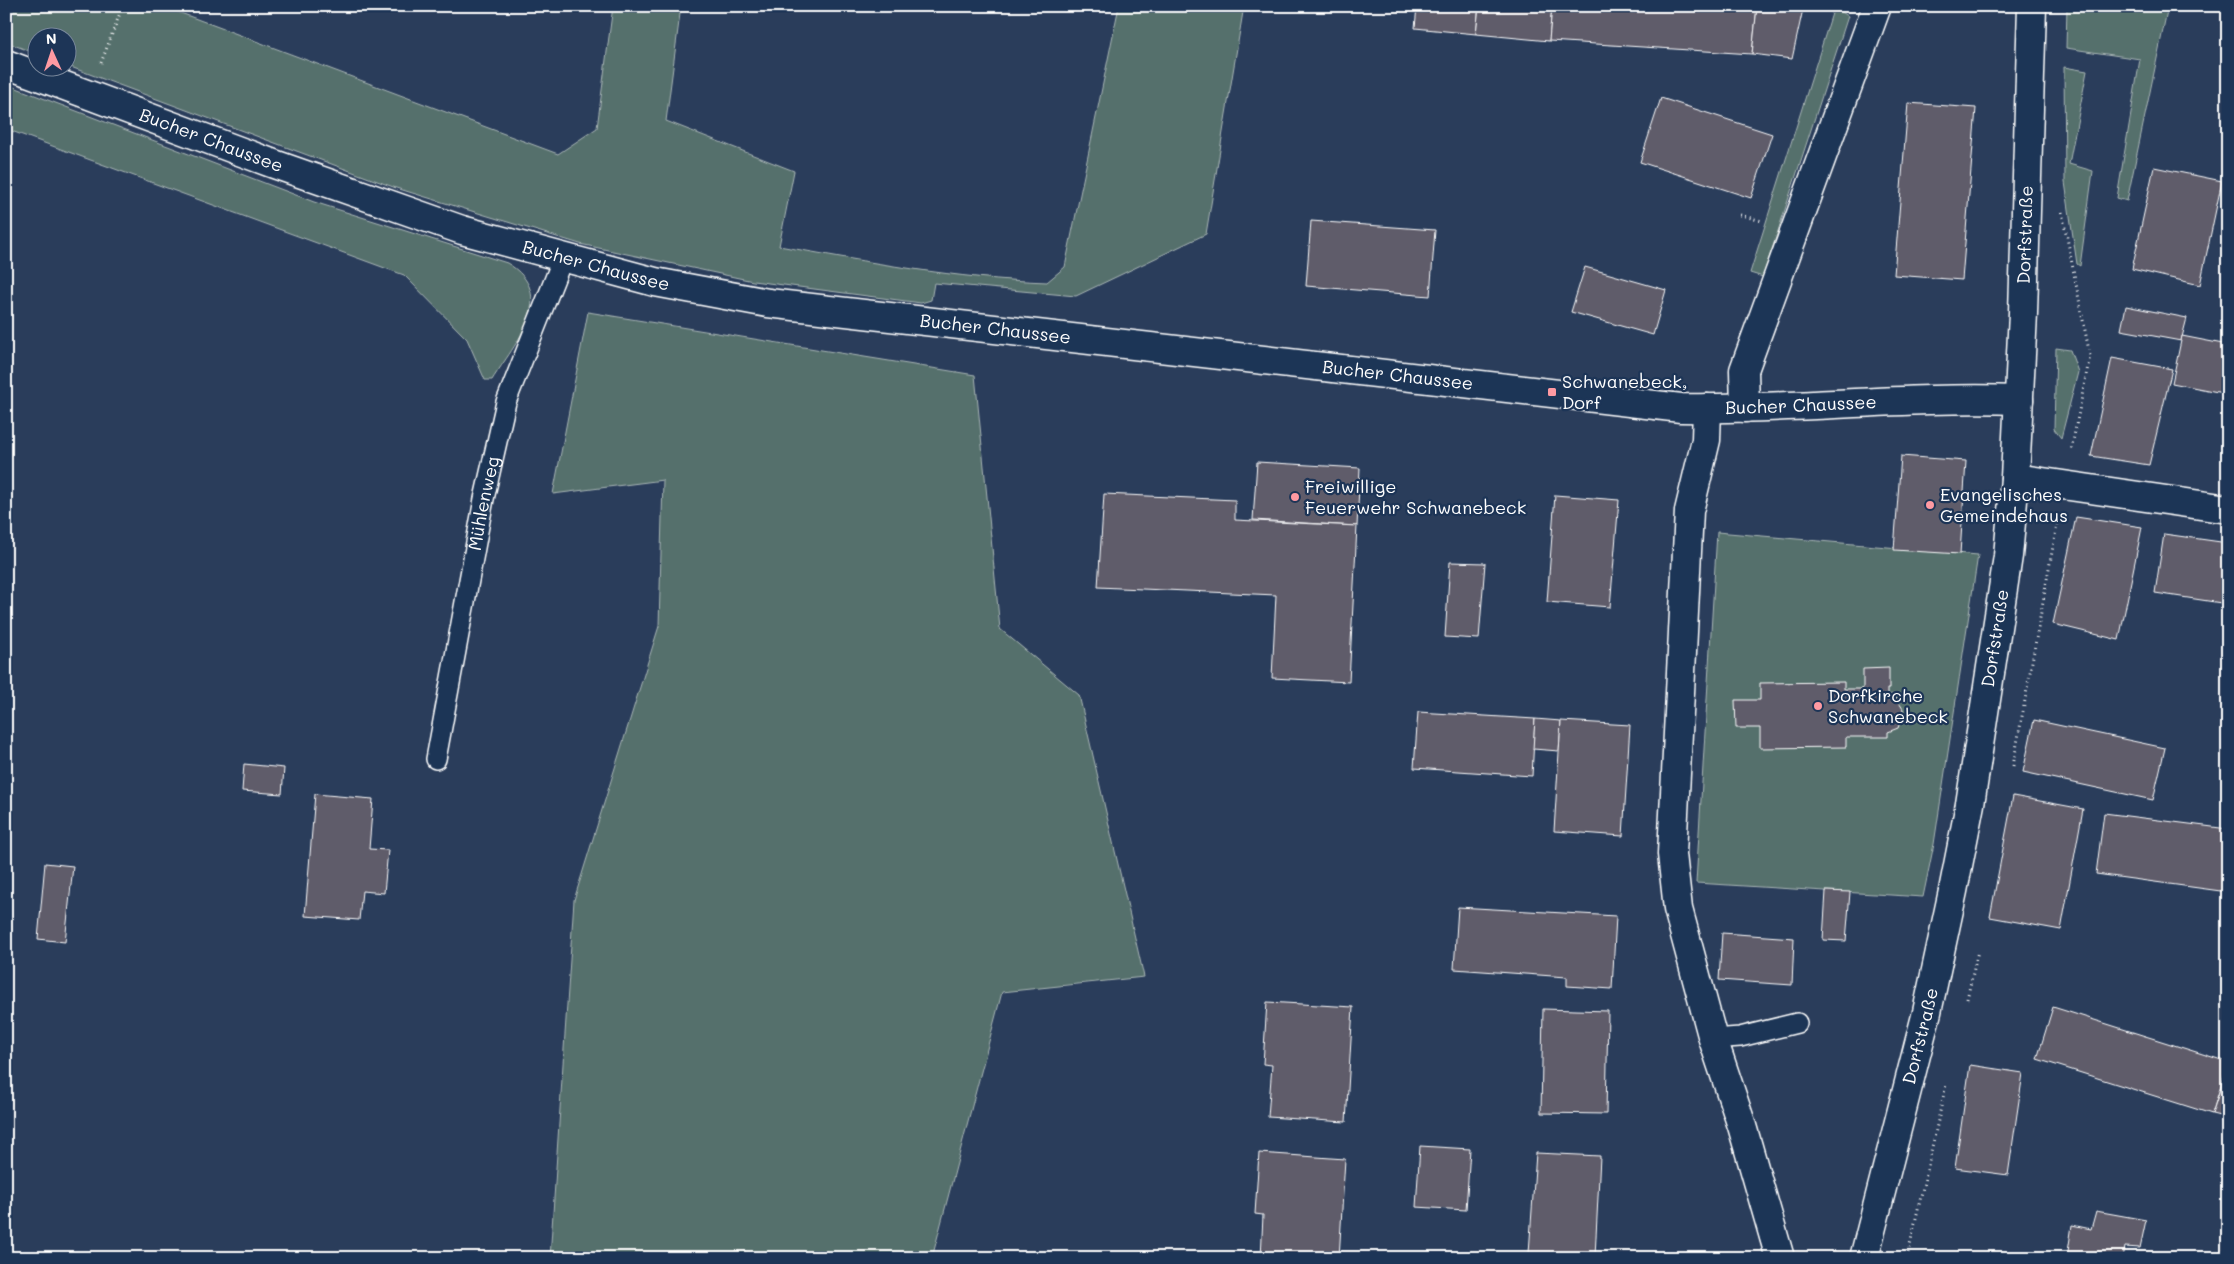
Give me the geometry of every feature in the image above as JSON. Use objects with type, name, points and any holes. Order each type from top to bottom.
[{"type":"main road","points":[[1745,408],[1744,370],[1877,6]]},
{"type":"main road","name":"Dorfstraße","points":[[1864,1258],[1925,1018],[1953,892],[1970,804],[2008,556],[2019,400],[2032,6]]},
{"type":"main road","name":"Bucher Chaussee","points":[[6,64],[88,96],[462,230],[655,282],[768,303],[1681,408],[1745,408],[1944,398],[2019,400]]},
{"type":"main road","points":[[1707,408],[1706,440],[1689,511],[1672,854],[1678,909],[1713,1039],[1742,1126],[1780,1258]]},
{"type":"main road","points":[[2015,478],[2228,509]]},
{"type":"lane","name":"Mühlenweg","points":[[436,759],[484,499],[506,402],[563,258]]},
{"type":"lane","points":[[1713,1039],[1740,1037],[1797,1024]]},
{"type":"path","points":[[88,96],[122,8]]},
{"type":"path","points":[[2061,204],[2090,356]]},
{"type":"path","points":[[1740,215],[1762,221]]},
{"type":"green space","points":[[6,6],[162,6],[558,154],[597,128],[613,6],[681,6],[666,121],[794,171],[779,246],[946,274],[1047,282],[1065,267],[1119,6],[1244,6],[1206,234],[1076,296],[934,283],[931,300],[921,303],[753,281],[580,244],[396,188],[78,70],[78,28],[28,28],[28,51],[6,42]]},
{"type":"green space","points":[[2067,6],[2168,6],[2127,201],[2117,198],[2140,59],[2066,48]]},
{"type":"green space","points":[[1834,7],[1848,16],[1763,277],[1750,273]]},
{"type":"green space","points":[[2064,67],[2087,71],[2069,164],[2093,171],[2080,266],[2077,264],[2065,182]]},
{"type":"green space","points":[[6,84],[314,202],[507,263],[523,276],[530,290],[532,304],[528,320],[521,335],[492,380],[485,380],[467,339],[404,275],[6,129]]},
{"type":"green space","points":[[588,312],[975,375],[1000,629],[1079,695],[1144,977],[1002,992],[932,1258],[550,1258],[574,900],[659,626],[663,480],[553,494]]},
{"type":"green space","points":[[2056,348],[2070,350],[2078,372],[2061,438],[2054,429]]},
{"type":"green space","points":[[1717,532],[1978,555],[1934,844],[1923,897],[1696,883]]},
{"type":"building","points":[[1417,6],[1479,6],[1476,34],[1415,28]]},
{"type":"building","points":[[1479,6],[1552,6],[1549,41],[1476,34]]},
{"type":"building","points":[[1552,6],[1757,7],[1752,54],[1549,41]]},
{"type":"building","points":[[1757,7],[1803,9],[1792,59],[1752,54]]},
{"type":"building","points":[[1661,98],[1772,134],[1751,198],[1640,162]]},
{"type":"building","points":[[1908,103],[1976,108],[1962,280],[1894,275]]},
{"type":"building","points":[[2154,167],[2222,181],[2200,285],[2132,269]]},
{"type":"building","points":[[1311,221],[1435,230],[1430,296],[1306,286]]},
{"type":"building","points":[[1585,267],[1666,290],[1653,335],[1571,312]]},
{"type":"building","points":[[2126,306],[2187,318],[2181,341],[2121,330]]},
{"type":"building","points":[[2182,336],[2228,345],[2228,394],[2172,383]]},
{"type":"building","points":[[2112,358],[2172,369],[2149,465],[2091,456]]},
{"type":"building","name":"Evangelisches Gemeindehaus","points":[[1901,456],[1966,461],[1960,554],[1894,550]]},
{"type":"building","points":[[1257,462],[1360,468],[1357,526],[1253,520]]},
{"type":"building","points":[[1104,494],[1235,500],[1235,520],[1357,526],[1349,682],[1272,678],[1276,595],[1098,587]]},
{"type":"building","points":[[1555,495],[1619,500],[1610,607],[1547,602]]},
{"type":"building","points":[[2076,517],[2142,527],[2119,640],[2053,624]]},
{"type":"building","points":[[2164,534],[2228,543],[2228,604],[2155,593]]},
{"type":"building","points":[[1450,562],[1485,563],[1479,639],[1445,637]]},
{"type":"building","name":"Dorfkirche Schwanebeck","points":[[1889,668],[1889,689],[1887,689],[1887,695],[1893,695],[1896,698],[1903,709],[1903,714],[1898,728],[1888,732],[1888,737],[1846,737],[1846,747],[1760,748],[1760,728],[1736,728],[1735,700],[1760,700],[1760,683],[1844,682],[1844,689],[1863,689],[1863,669]]},
{"type":"building","points":[[1418,712],[1535,719],[1532,776],[1414,768]]},
{"type":"building","points":[[1535,719],[1561,721],[1559,751],[1533,749]]},
{"type":"building","points":[[2034,720],[2165,748],[2153,800],[2023,772]]},
{"type":"building","points":[[1561,721],[1630,725],[1623,836],[1554,831]]},
{"type":"building","points":[[244,764],[284,768],[282,794],[242,791]]},
{"type":"building","points":[[315,794],[373,799],[369,849],[388,850],[384,893],[362,891],[359,920],[305,916]]},
{"type":"building","points":[[2013,796],[2083,809],[2061,930],[1990,917]]},
{"type":"building","points":[[2104,813],[2228,829],[2228,892],[2096,874]]},
{"type":"building","points":[[45,863],[73,866],[65,942],[38,939]]},
{"type":"building","points":[[1826,891],[1850,892],[1846,941],[1823,940]]},
{"type":"building","points":[[1458,907],[1616,916],[1612,989],[1567,986],[1567,977],[1454,969]]},
{"type":"building","points":[[1722,933],[1794,938],[1792,985],[1719,980]]},
{"type":"building","points":[[1267,1002],[1353,1007],[1346,1122],[1268,1117],[1272,1065],[1263,1064]]},
{"type":"building","points":[[2053,1007],[2228,1062],[2212,1114],[2037,1059]]},
{"type":"building","points":[[1543,1009],[1608,1011],[1606,1114],[1541,1113]]},
{"type":"building","points":[[1970,1065],[2023,1073],[2008,1175],[1955,1168]]},
{"type":"building","points":[[2228,1065],[2228,1118],[2212,1114]]},
{"type":"building","points":[[1420,1146],[1470,1149],[1466,1210],[1416,1207]]},
{"type":"building","points":[[1259,1153],[1345,1159],[1339,1258],[1261,1258],[1263,1215],[1255,1214]]},
{"type":"building","points":[[1536,1153],[1600,1156],[1595,1257],[1529,1253]]},
{"type":"building","points":[[2096,1211],[2146,1220],[2140,1248],[2125,1247],[2123,1258],[2067,1258],[2072,1225],[2091,1229]]},
{"type":"place","name":"Schwanebeck, Dorf","points":[[1552,392]]},
{"type":"place","name":"Freiwillige Feuerwehr Schwanebeck","points":[[1295,497]]},
{"type":"place","name":"Evangelisches Gemeindehaus","points":[[1930,505]]},
{"type":"place","name":"Dorfkirche Schwanebeck","points":[[1818,706]]}]
